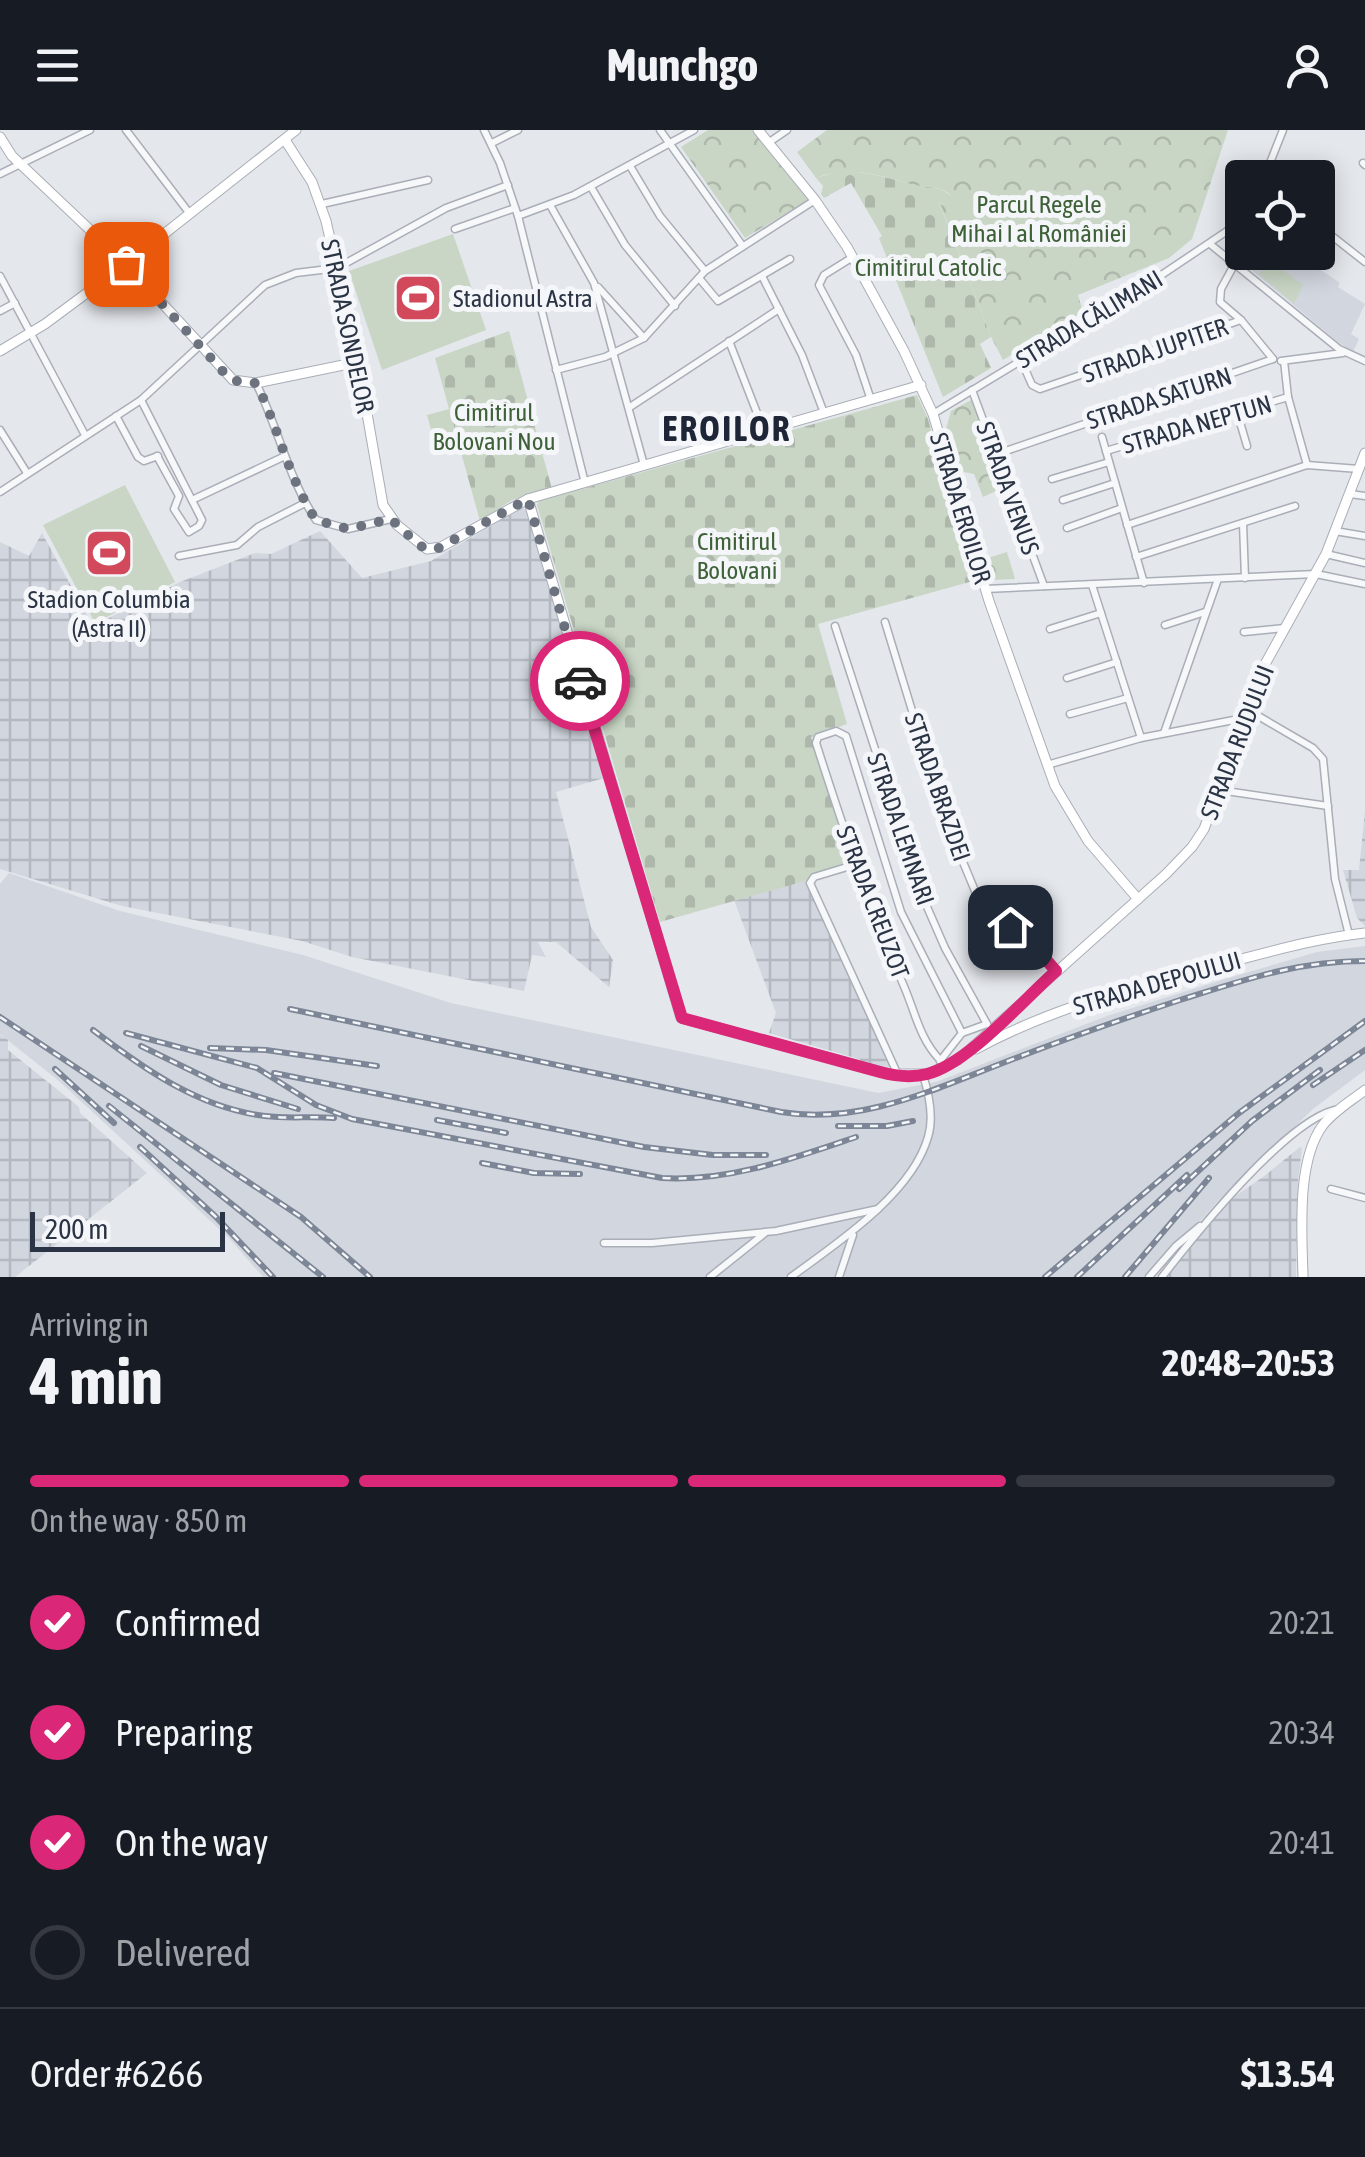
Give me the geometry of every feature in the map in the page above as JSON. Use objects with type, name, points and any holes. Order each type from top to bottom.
[{"type":"street","points":[[0,174],[90,130]]},
{"type":"street","points":[[126,130],[190,216]]},
{"type":"street","points":[[278,130],[285,140]]},
{"type":"street","points":[[0,351],[126,264],[296,130]]},
{"type":"street","points":[[484,130],[516,212],[585,483]]},
{"type":"street","points":[[492,143],[518,130]]},
{"type":"street","points":[[660,130],[742,246]]},
{"type":"street","points":[[455,229],[550,205],[694,130]]},
{"type":"street","name":"STRADA EROILOR","points":[[758,130],[815,200],[853,257],[922,385],[985,589],[1047,765],[1074,821],[1138,898]]},
{"type":"street","points":[[768,143],[787,130]]},
{"type":"street","points":[[1272,160],[1284,130]]},
{"type":"street","points":[[0,137],[20,164],[126,264],[233,380],[256,383],[358,362]]},
{"type":"street","name":"STRADA SONDELOR","points":[[285,140],[322,204],[358,362],[383,506],[391,519]]},
{"type":"street","points":[[630,166],[718,302],[790,259]]},
{"type":"street","points":[[322,204],[428,180]]},
{"type":"street","points":[[0,492],[141,400],[266,285],[296,272],[337,268],[436,212],[508,185]]},
{"type":"street","points":[[590,186],[625,245],[675,306]]},
{"type":"street","points":[[556,370],[615,353],[644,338],[702,274],[815,200]]},
{"type":"street","points":[[550,205],[594,282],[644,338]]},
{"type":"street","name":"STRADA CĂLIMANI","points":[[933,414],[1225,233]]},
{"type":"street","points":[[1335,238],[1365,262]]},
{"type":"street","points":[[1210,244],[1225,257]]},
{"type":"street","points":[[853,257],[824,275],[818,285],[856,355],[871,400]]},
{"type":"street","name":"STRADA JUPITER","points":[[1232,270],[1219,297],[1223,306],[1241,320]]},
{"type":"street","points":[[1240,270],[1344,353],[1365,361]]},
{"type":"street","points":[[762,276],[802,355],[824,414]]},
{"type":"street","points":[[1,281],[85,435]]},
{"type":"street","points":[[594,282],[645,466]]},
{"type":"street","points":[[0,311],[14,303]]},
{"type":"street","points":[[630,406],[779,310]]},
{"type":"street","points":[[1241,320],[1273,359],[1344,353]]},
{"type":"street","name":"STRADA JUPITER","points":[[1021,360],[1032,385],[1040,389],[1241,320]]},
{"type":"street","points":[[729,341],[764,432]]},
{"type":"street","name":"STRADA SATURN","points":[[997,454],[1273,359]]},
{"type":"street","points":[[1284,361],[1288,397],[1306,465]]},
{"type":"street","points":[[256,383],[316,520],[348,529],[391,519],[420,546],[435,550],[528,499],[922,385]]},
{"type":"street","name":"STRADA VENUS","points":[[972,390],[1044,586]]},
{"type":"street","name":"STRADA NEPTUN","points":[[1106,451],[1288,397]]},
{"type":"street","points":[[141,400],[190,497],[202,520],[189,532],[174,509],[180,500],[190,497],[285,456]]},
{"type":"street","points":[[1237,412],[1246,446]]},
{"type":"street","points":[[116,416],[138,457],[144,461],[167,451]]},
{"type":"street","points":[[0,430],[27,473]]},
{"type":"street","points":[[1102,438],[1144,582]]},
{"type":"street","name":"STRADA RUDULUI","points":[[528,499],[682,1018],[899,1076],[923,1075],[958,1060],[993,1023],[1020,1004],[1196,841],[1264,666],[1326,554],[1365,454]]},
{"type":"street","points":[[158,456],[180,500]]},
{"type":"street","points":[[1052,479],[1109,462]]},
{"type":"street","points":[[1127,525],[1306,465],[1359,469]]},
{"type":"street","points":[[1063,500],[1115,484]]},
{"type":"street","points":[[1350,494],[1365,496]]},
{"type":"street","points":[[179,556],[237,545],[258,527],[306,504]]},
{"type":"street","points":[[1136,557],[1295,506]]},
{"type":"street","points":[[1067,528],[1122,508]]},
{"type":"street","points":[[1244,523],[1245,578]]},
{"type":"street","points":[[1336,531],[1365,536]]},
{"type":"street","points":[[1326,554],[1365,563]]},
{"type":"street","points":[[985,589],[1316,574],[1365,584]]},
{"type":"street","points":[[1164,733],[1218,579]]},
{"type":"street","points":[[1092,585],[1141,738]]},
{"type":"street","points":[[1165,625],[1206,612]]},
{"type":"street","points":[[1050,629],[1101,613]]},
{"type":"street","name":"STRADA BRAZDEI","points":[[885,622],[945,819],[988,922],[994,927],[1018,928],[1056,971]]},
{"type":"street","name":"STRADA LEMNARI","points":[[835,626],[924,900],[945,948],[993,1023]]},
{"type":"street","points":[[1244,632],[1284,628]]},
{"type":"street","points":[[1066,678],[1117,662]]},
{"type":"street","points":[[1070,714],[1128,698]]},
{"type":"street","points":[[1047,765],[1247,714],[1319,753],[1324,767],[1336,880],[1350,935]]},
{"type":"street","name":"STRADA CREUZOT","points":[[940,1065],[915,1021],[816,740],[836,730],[846,736],[900,912],[962,1032]]},
{"type":"street","points":[[1219,790],[1328,806]]},
{"type":"street","points":[[857,864],[814,876],[810,883],[899,1076]]},
{"type":"street","name":"STRADA DEPOULUI","points":[[958,1060],[1028,1024],[1152,983],[1365,933]]},
{"type":"street","points":[[1020,1004],[1028,1024]]},
{"type":"street","name":"STRADA RUDULUI","points":[[962,1032],[993,1023]]},
{"type":"street","points":[[940,1065],[962,1032]]},
{"type":"street","points":[[791,1277],[854,1232],[908,1172],[926,1142],[930,1119],[923,1075]]},
{"type":"street","points":[[1303,1277],[1307,1164],[1322,1127],[1365,1090]]},
{"type":"street","points":[[1149,1277],[1176,1246],[1306,1123],[1319,1114],[1340,1109]]},
{"type":"street","points":[[1331,1189],[1365,1198]]},
{"type":"street","points":[[604,1243],[765,1232],[878,1209]]},
{"type":"street","points":[[1162,1277],[1216,1212]]},
{"type":"street","points":[[710,1277],[765,1232]]},
{"type":"street","points":[[840,1277],[854,1232]]},
{"type":"shaded area","points":[[1252,270],[1321,270],[1340,283],[1338,287],[1365,304],[1351,334],[1359,339],[1353,352]]},
{"type":"shaded area","points":[[522,508],[529,511],[604,778],[556,792],[591,927],[613,960],[609,987],[556,942],[538,942],[546,957],[532,955],[524,991],[122,906],[0,869],[0,542],[29,556],[42,533],[93,626],[180,582],[255,553],[271,554],[320,531],[362,578],[431,561]]},
{"type":"shaded area","points":[[1365,811],[1365,926],[1357,918],[1343,870],[1359,870]]},
{"type":"shaded area","points":[[9,873],[120,911],[303,955],[451,1003],[878,1093],[936,1082],[1107,1016],[1225,979],[1317,952],[1365,946],[1365,1070],[1313,1109],[1216,1203],[1152,1277],[263,1277],[229,1238],[59,1081],[0,1034],[0,884]]},
{"type":"shaded area","points":[[805,881],[891,1067],[865,1064],[769,1033],[776,1013],[734,900]]},
{"type":"shaded area","points":[[0,1035],[8,1040],[8,1050],[79,1107],[80,1113],[147,1173],[15,1277],[0,1277]]},
{"type":"shaded area","points":[[1300,1147],[1296,1277],[1157,1277],[1215,1210]]},
{"type":"green space","points":[[708,130],[752,130],[808,200],[745,238],[681,147]]},
{"type":"green space","name":"Parcul Regele Mihai I al României","points":[[827,130],[1228,130],[1192,239],[1169,258],[1078,295],[1083,312],[1003,360],[939,201],[950,194],[864,173],[841,172],[816,178],[797,152]]},
{"type":"green space","name":"Cimitirul Catolic","points":[[840,171],[877,175],[936,188],[950,195],[939,202],[991,337],[980,344],[991,368],[943,397],[879,238],[882,236],[851,183],[824,198],[821,194],[823,186],[816,178]]},
{"type":"green space","name":"Stadionul Astra","points":[[453,234],[486,330],[382,370],[349,271]]},
{"type":"green space","points":[[1262,270],[1282,270],[1303,285],[1294,304],[1259,274]]},
{"type":"green space","name":"Cimitirul Bolovani Nou","points":[[509,331],[552,489],[512,500],[480,521],[435,358]]},
{"type":"green space","name":"Cimitirul Bolovani","points":[[917,395],[928,419],[973,581],[818,624],[847,724],[811,737],[854,862],[805,881],[660,922],[537,505],[539,501]]},
{"type":"green space","points":[[971,400],[1007,486],[983,497],[974,474],[959,471],[946,429],[951,411]]},
{"type":"green space","points":[[449,409],[459,444],[437,451],[427,415]]},
{"type":"green space","name":"Stadion Columbia (Astra II)","points":[[125,485],[175,582],[95,623],[43,525]]},
{"type":"green space","points":[[1007,552],[1015,579],[991,580],[985,559]]},
{"type":"railway","points":[[290,1009],[781,1112],[811,1115],[897,1102],[1094,1029],[1249,979],[1316,964],[1365,961]]},
{"type":"railway","points":[[0,1017],[301,1217],[370,1277]]},
{"type":"railway","points":[[1045,1277],[1239,1113],[1365,1021]]},
{"type":"railway","points":[[93,1030],[173,1085],[217,1105],[265,1116],[334,1118]]},
{"type":"railway","points":[[126,1033],[257,1068],[316,1105],[352,1119],[662,1178],[736,1172],[856,1137]]},
{"type":"railway","points":[[141,1046],[221,1085],[298,1109]]},
{"type":"railway","points":[[210,1048],[266,1050],[377,1066]]},
{"type":"railway","points":[[1313,1085],[1365,1050]]},
{"type":"railway","points":[[55,1069],[114,1123]]},
{"type":"railway","points":[[1179,1189],[1252,1121],[1320,1070]]},
{"type":"railway","points":[[274,1073],[644,1147],[713,1155],[766,1155]]},
{"type":"railway","points":[[109,1106],[323,1277]]},
{"type":"railway","points":[[437,1120],[506,1133]]},
{"type":"railway","points":[[838,1126],[887,1126],[913,1121]]},
{"type":"railway","points":[[140,1147],[215,1216],[273,1277]]},
{"type":"railway","points":[[482,1163],[534,1173],[580,1174]]},
{"type":"railway","points":[[1077,1277],[1187,1175]]},
{"type":"railway","points":[[1125,1277],[1209,1178]]},
{"type":"way so far","points":[[126,264],[228,377],[256,383],[274,418],[294,478],[316,520],[348,529],[391,519],[420,546],[435,550],[528,499],[580,681]]},
{"type":"place","name":"Stadionul Astra","points":[[418,298]]},
{"type":"place","name":"Stadion Columbia (Astra II)","points":[[109,553]]},
{"type":"district","name":"EROILOR","points":[[727,428]]},
{"type":"route","points":[[580,681],[682,1018],[880,1072],[899,1076],[928,1074],[958,1060],[1056,971],[1018,928],[1010,927]]}]
